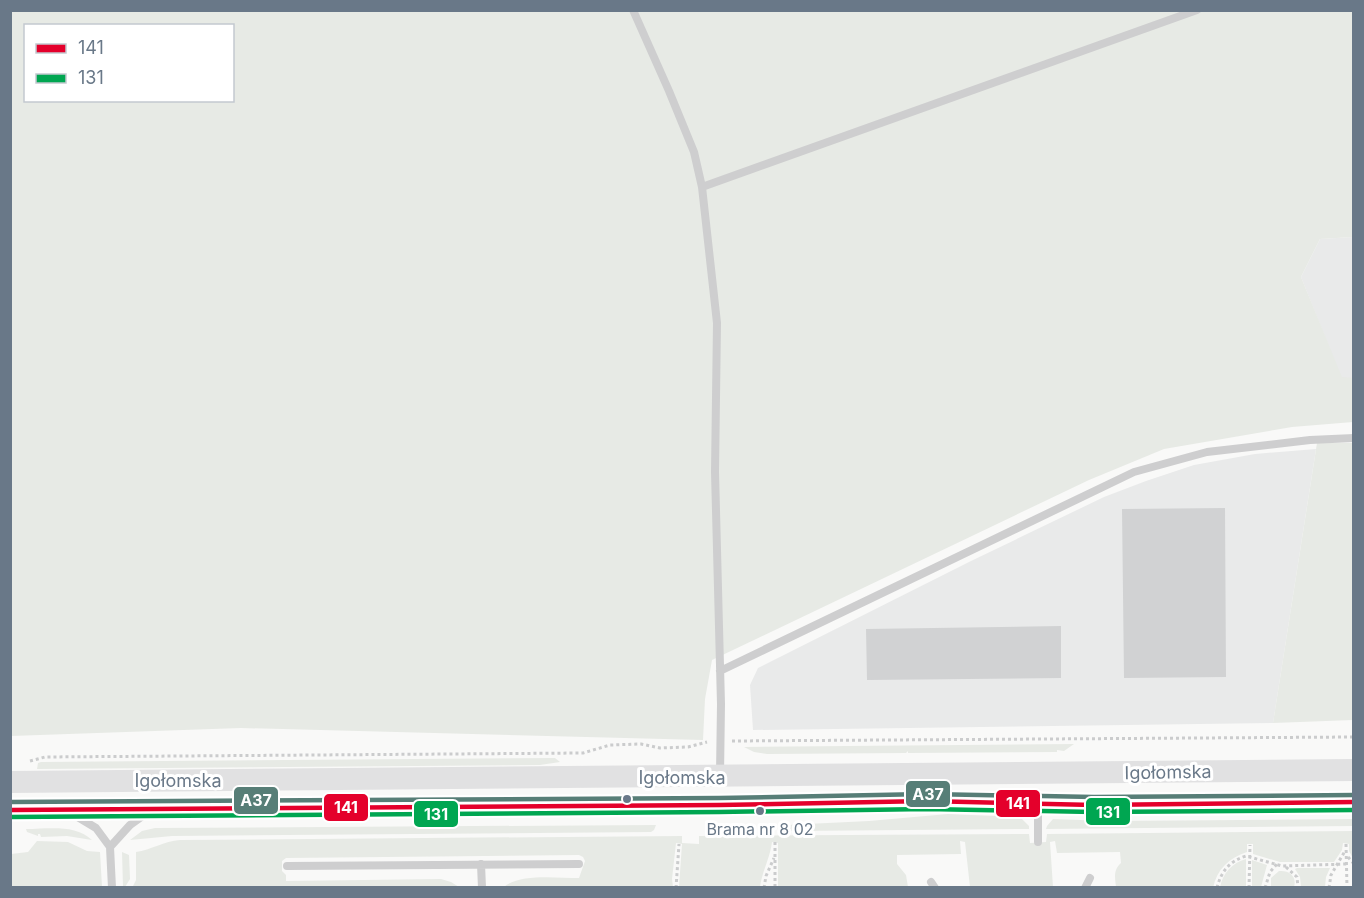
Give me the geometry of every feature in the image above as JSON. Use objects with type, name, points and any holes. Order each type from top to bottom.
[{"type":"main road","name":"Igołomska","points":[[16,775],[720,776],[1353,770]]},
{"type":"main road","name":"Igołomska","points":[[13,810],[730,805],[927,801],[1106,805],[1353,802]]},
{"type":"lane","points":[[633,10],[694,152],[702,187],[717,323],[715,472],[720,776]]},
{"type":"lane","points":[[702,187],[1197,10]]},
{"type":"lane","points":[[720,671],[1134,472],[1207,452],[1310,440],[1353,438]]},
{"type":"lane","points":[[1038,803],[1038,842]]},
{"type":"lane","points":[[110,847],[130,825],[156,809]]},
{"type":"lane","points":[[61,810],[96,828],[110,847],[112,888]]},
{"type":"lane","points":[[481,864],[482,888]]},
{"type":"lane","points":[[287,866],[579,864]]},
{"type":"lane","points":[[1085,888],[1090,878]]},
{"type":"path","points":[[736,741],[1353,737]]},
{"type":"path","points":[[16,775],[45,757],[583,753],[610,745],[688,747],[712,741]]},
{"type":"path","points":[[775,842],[775,888]]},
{"type":"path","points":[[676,888],[679,844]]},
{"type":"path","points":[[1346,844],[1347,888]]},
{"type":"path","points":[[1249,888],[1250,845]]},
{"type":"path","points":[[1329,888],[1330,878],[1346,850]]},
{"type":"path","points":[[1347,855],[1353,864]]},
{"type":"path","points":[[1217,888],[1227,867],[1239,859],[1250,856],[1280,865],[1295,874],[1298,888]]},
{"type":"path","points":[[764,888],[766,876],[775,857]]},
{"type":"path","points":[[1266,886],[1270,872],[1280,865],[1347,864]]},
{"type":"shaded area","points":[[10,11],[1353,11],[1353,237],[1320,239],[1301,277],[1342,377],[1353,378],[1353,422],[1292,427],[1164,449],[1089,480],[712,660],[705,699],[703,740],[241,728],[11,736]]},
{"type":"shaded area","points":[[1353,237],[1353,407],[1301,277],[1320,239]]},
{"type":"shaded area","points":[[1317,443],[1353,443],[1353,720],[1273,723]]},
{"type":"shaded area","points":[[1316,449],[1273,723],[753,730],[750,685],[758,668],[971,561],[1104,497],[1194,465],[1255,454]]},
{"type":"shaded area","points":[[1074,744],[1064,751],[1057,750],[1057,752],[908,753],[908,751],[906,753],[767,754],[754,752],[744,747]]},
{"type":"shaded area","points":[[555,758],[560,762],[540,765],[37,769],[38,763],[41,762]]},
{"type":"shaded area","points":[[948,814],[1020,817],[1029,829],[792,831],[786,825],[869,821]]},
{"type":"shaded area","points":[[1053,819],[1107,821],[1107,824],[1110,824],[1110,821],[1353,819],[1354,826],[1046,829]]},
{"type":"shaded area","points":[[656,825],[651,832],[172,836],[130,840],[142,831],[155,828]]},
{"type":"shaded area","points":[[26,829],[70,829],[92,840],[67,836],[41,837],[40,834],[38,836],[27,832]]},
{"type":"shaded area","points":[[1354,831],[1353,858],[1349,851],[1349,844],[1343,843],[1342,850],[1334,862],[1280,862],[1253,854],[1253,844],[1247,844],[1247,852],[1229,861],[1217,875],[1213,888],[1116,887],[1115,874],[1121,863],[1120,852],[1057,853],[1055,841],[1050,842],[1053,887],[970,887],[965,842],[960,841],[961,854],[897,855],[897,864],[906,875],[908,887],[778,887],[778,843],[772,842],[760,887],[679,887],[682,844],[676,843],[673,887],[504,887],[529,878],[579,878],[585,861],[579,855],[286,858],[282,861],[282,871],[286,875],[286,881],[441,879],[459,887],[132,888],[136,880],[136,852],[180,840],[682,836],[682,843],[699,844],[699,836],[1029,834],[1030,843],[1046,842],[1047,834]]},
{"type":"shaded area","points":[[37,841],[68,842],[87,851],[100,852],[102,887],[11,887],[11,854],[28,852]]},
{"type":"shaded area","points":[[122,852],[129,855],[130,879],[125,887],[123,887]]},
{"type":"shaded area","points":[[1246,859],[1246,887],[1220,887],[1229,869]]},
{"type":"shaded area","points":[[1252,860],[1267,865],[1261,887],[1252,887]]},
{"type":"shaded area","points":[[1330,868],[1325,887],[1301,887],[1300,877],[1295,869]]},
{"type":"shaded area","points":[[1279,871],[1292,875],[1294,887],[1271,887],[1271,878]]},
{"type":"building","points":[[1225,508],[1226,677],[1124,678],[1122,509]]},
{"type":"building","points":[[1061,626],[1061,678],[867,680],[866,629]]},
{"type":"transit line","name":"A37","points":[[10,802],[719,798],[927,794],[1094,797],[1354,795]]},
{"type":"transit line","name":"141","points":[[10,810],[719,805],[927,801],[1094,805],[1354,802]]},
{"type":"transit line","name":"131","points":[[10,817],[927,809],[1094,812],[1354,810]]},
{"type":"place","name":"Brama nr 8 02","points":[[760,811]]}]
